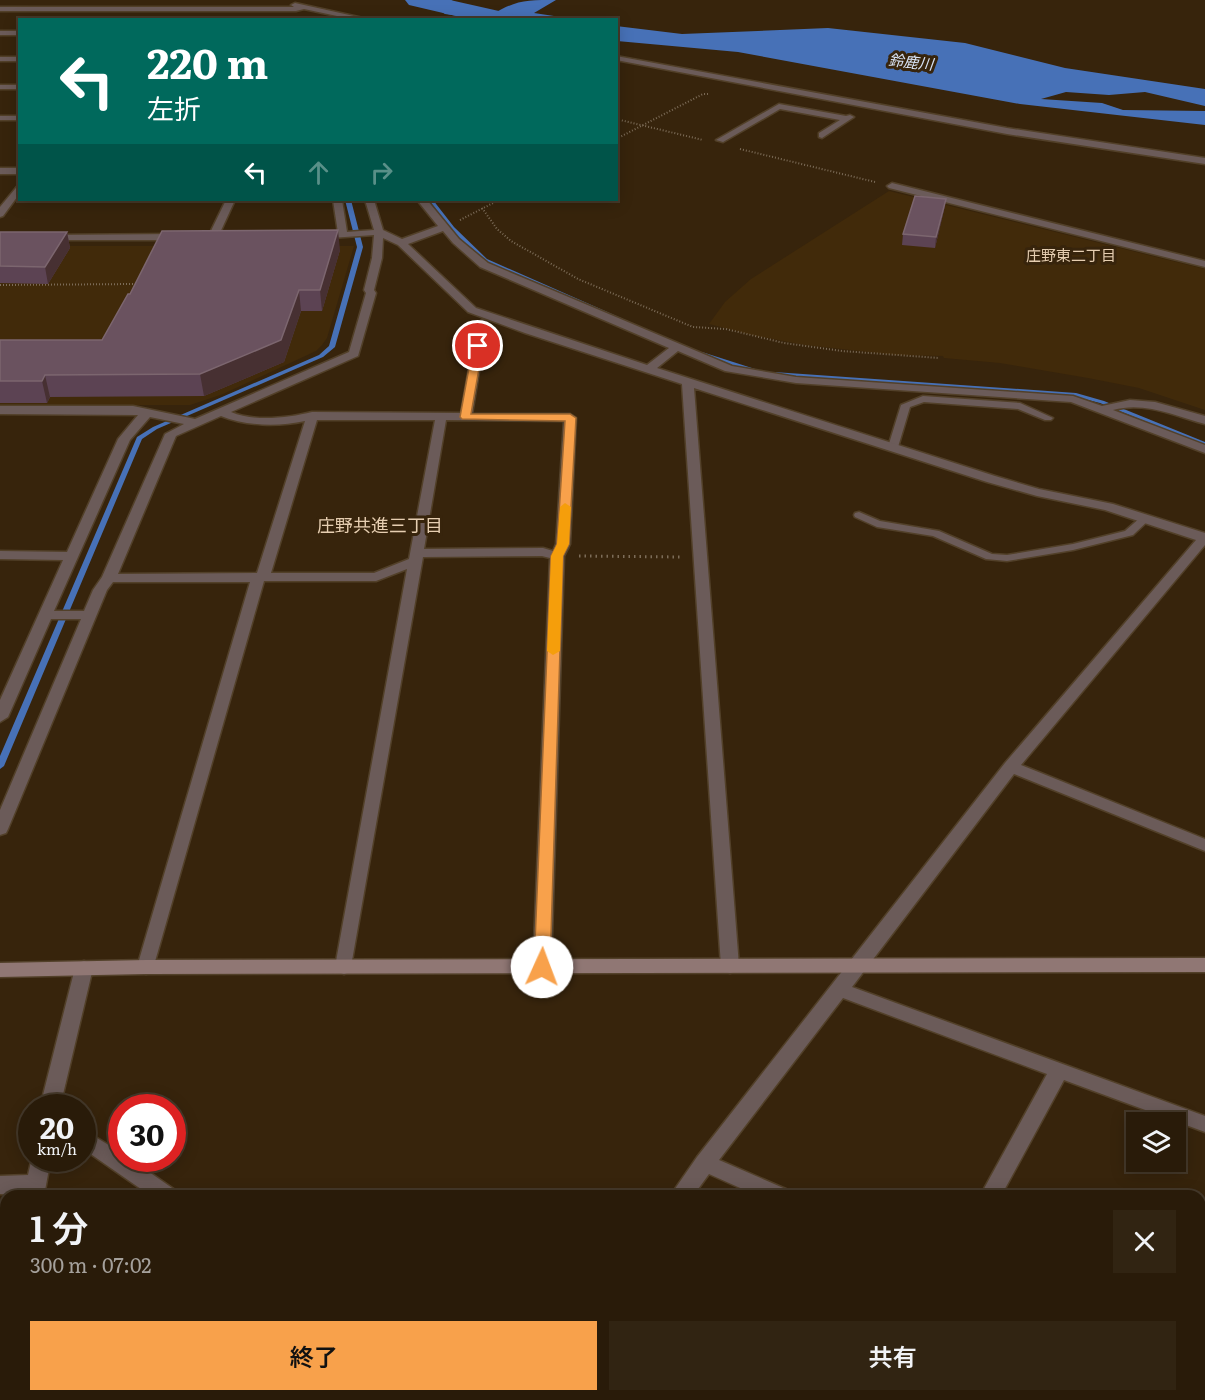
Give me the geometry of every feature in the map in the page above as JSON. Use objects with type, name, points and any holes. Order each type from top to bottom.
[{"type":"street","points":[[280,0],[358,18]]},
{"type":"street","points":[[0,9],[296,9],[304,7]]},
{"type":"street","points":[[309,16],[320,11]]},
{"type":"street","points":[[0,33],[18,33]]},
{"type":"street","points":[[618,58],[1007,131],[1205,160]]},
{"type":"street","points":[[0,59],[18,59]]},
{"type":"street","points":[[618,64],[649,68],[660,66]]},
{"type":"street","points":[[713,76],[718,81],[858,112],[993,132],[1007,131]]},
{"type":"street","points":[[0,87],[18,87]]},
{"type":"street","points":[[716,141],[779,106],[848,119]]},
{"type":"street","points":[[822,135],[858,112]]},
{"type":"street","points":[[0,118],[18,118]]},
{"type":"street","points":[[1170,156],[1180,161],[1205,165]]},
{"type":"street","points":[[0,171],[18,171]]},
{"type":"street","points":[[892,186],[1205,264]]},
{"type":"street","points":[[0,214],[18,189]]},
{"type":"street","points":[[213,237],[230,201]]},
{"type":"street","points":[[337,201],[343,235]]},
{"type":"street","points":[[0,829],[86,615],[109,578],[171,434],[354,354],[371,293],[369,290],[377,258],[376,232],[370,201]]},
{"type":"street","points":[[423,201],[469,255],[484,265],[710,362],[750,374],[796,380],[1073,399],[1205,449]]},
{"type":"street","points":[[401,243],[444,227]]},
{"type":"street","points":[[303,237],[376,232],[401,243],[472,310],[529,331],[893,447],[1037,492],[1069,497],[1145,519],[1204,540],[1011,767],[684,1190]]},
{"type":"street","points":[[36,238],[189,237]]},
{"type":"street","points":[[201,237],[224,237]]},
{"type":"street","points":[[466,417],[482,323]]},
{"type":"street","points":[[649,369],[676,347]]},
{"type":"street","points":[[688,382],[730,966]]},
{"type":"street","points":[[1104,409],[1120,404],[1154,404],[1205,420]]},
{"type":"street","points":[[0,410],[133,410],[195,423]]},
{"type":"street","points":[[0,717],[50,615],[71,556],[124,439],[140,419],[150,412]]},
{"type":"street","points":[[220,412],[240,420],[294,420],[312,416],[570,418],[563,544],[557,556],[542,967]]},
{"type":"street","points":[[146,967],[261,578],[312,416]]},
{"type":"street","points":[[344,967],[441,417]]},
{"type":"street","points":[[109,578],[376,577],[415,557],[543,552],[557,556]]},
{"type":"street","points":[[0,555],[71,556]]},
{"type":"street","points":[[50,615],[86,615]]},
{"type":"street","points":[[1011,767],[1205,845]]},
{"type":"street","points":[[0,970],[146,967],[859,964],[1205,965]]},
{"type":"street","points":[[53,1094],[84,968]]},
{"type":"street","points":[[838,989],[1205,1124]]},
{"type":"street","points":[[993,1190],[1059,1071]]},
{"type":"street","points":[[96,1147],[159,1190]]},
{"type":"street","points":[[704,1162],[767,1190]]},
{"type":"street","points":[[0,1185],[35,1190],[38,1172]]},
{"type":"lane","points":[[893,447],[906,405],[923,399],[1020,406],[1048,418]]},
{"type":"lane","points":[[859,515],[877,524],[935,533],[990,557],[1007,558],[1073,547],[1130,532],[1145,519]]},
{"type":"path","points":[[618,138],[703,94],[712,94]]},
{"type":"path","points":[[618,119],[716,141]]},
{"type":"path","points":[[736,148],[892,186]]},
{"type":"path","points":[[456,222],[497,201]]},
{"type":"path","points":[[482,208],[497,229],[511,241],[578,279],[693,327],[706,326],[809,347],[893,356],[939,358]]},
{"type":"path","points":[[0,285],[144,284]]},
{"type":"path","points":[[557,556],[702,557]]},
{"type":"shaded area","points":[[889,191],[1205,269],[1205,410],[1139,388],[1088,378],[1000,363],[944,358],[943,356],[896,355],[805,345],[709,324],[725,302],[751,279]]},
{"type":"shaded area","points":[[0,246],[354,246],[327,338],[322,345],[316,351],[223,394],[190,405],[0,405]]},
{"type":"water","points":[[423,0],[451,0],[474,12],[492,15],[508,6],[522,2],[556,0],[534,13],[567,18],[473,18],[445,14]]},
{"type":"water","name":"鈴鹿川","points":[[618,26],[682,34],[828,28],[965,43],[1065,68],[1205,89],[1205,106],[1145,92],[1109,95],[1066,92],[1041,99],[1102,103],[1123,110],[1205,111],[1205,125],[1020,104],[738,52],[618,41]]},
{"type":"building","points":[[915,196],[946,199],[936,237],[903,234]]},
{"type":"building","points":[[338,230],[320,290],[299,290],[281,340],[200,374],[45,375],[42,381],[0,381],[0,340],[102,340],[130,294],[162,231]]},
{"type":"building","points":[[0,232],[67,232],[45,267],[0,266]]},
{"type":"waterway","points":[[417,0],[499,18]]},
{"type":"waterway","points":[[0,766],[139,438],[155,428],[321,356],[332,347],[360,247],[348,201]]},
{"type":"waterway","points":[[432,201],[452,228],[485,260],[627,322]]},
{"type":"waterway","points":[[702,354],[753,370]]},
{"type":"waterway","points":[[774,374],[1076,395],[1102,402],[1205,444]]},
{"type":"slow traffic","points":[[553,651],[557,556],[563,544],[565,507]]},
{"type":"district","name":"庄野東二丁目","points":[[1071,254]]},
{"type":"district","name":"庄野共進三丁目","points":[[380,524]]},
{"type":"route","points":[[478,346],[466,417],[570,418],[563,544],[557,556],[542,967]]}]
